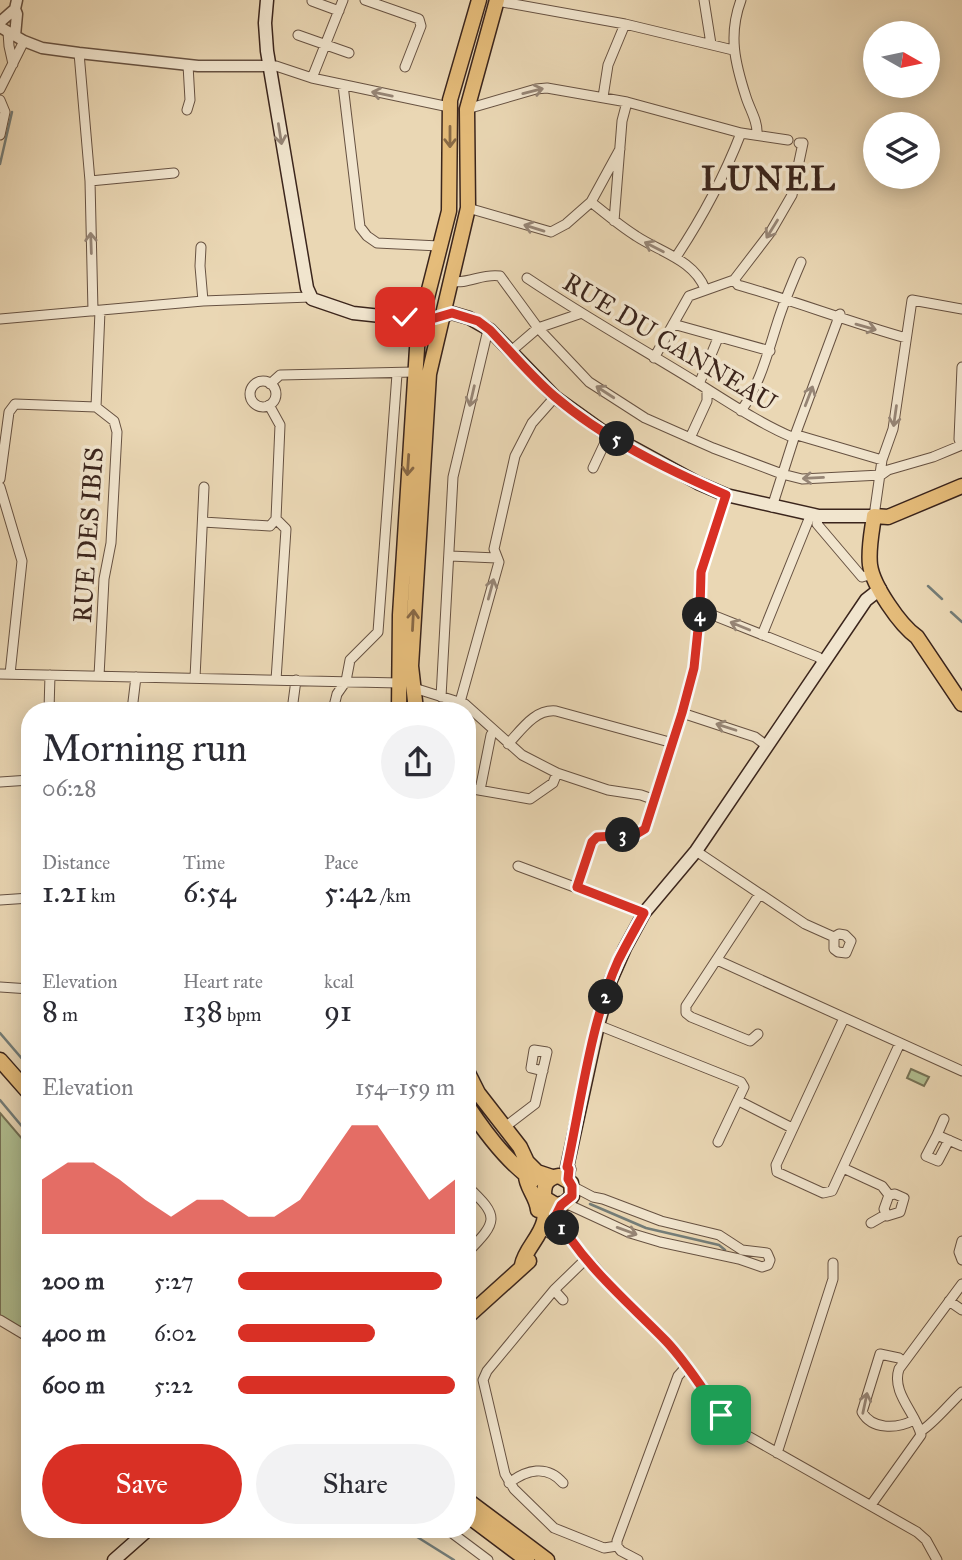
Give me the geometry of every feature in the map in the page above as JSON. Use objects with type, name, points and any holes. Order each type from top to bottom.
[{"type":"main road","points":[[267,0],[265,23],[270,66],[307,288],[315,301],[353,313],[420,319],[442,318],[452,313],[478,321],[555,397],[609,434],[659,463],[726,495],[815,515],[879,513],[962,486]]},
{"type":"main road","points":[[415,702],[414,688],[403,676],[400,615],[414,372],[420,319],[449,211],[449,107],[479,0]]},
{"type":"main road","points":[[400,702],[429,374],[468,208],[467,109],[501,1]]},
{"type":"main road","points":[[449,107],[467,109]]},
{"type":"main road","points":[[414,372],[429,374]]},
{"type":"main road","points":[[879,513],[870,553],[873,574],[915,626],[917,637],[962,704]]},
{"type":"main road","points":[[879,513],[878,556],[884,587]]},
{"type":"main road","points":[[476,1309],[527,1262],[555,1231],[560,1208],[572,1196],[563,1177],[598,1025],[618,961],[644,913],[696,851],[866,600],[884,587]]},
{"type":"main road","points":[[0,1049],[21,1073]]},
{"type":"main road","points":[[0,1059],[21,1084]]},
{"type":"main road","points":[[476,1089],[532,1168],[563,1177]]},
{"type":"main road","points":[[476,1116],[526,1177],[531,1178],[552,1204],[560,1208]]},
{"type":"main road","points":[[497,1290],[503,1273],[523,1247],[537,1219],[536,1199],[526,1177]]},
{"type":"main road","points":[[522,1265],[523,1259],[541,1232],[545,1219],[545,1183],[563,1177]]},
{"type":"main road","points":[[476,1507],[547,1560]]},
{"type":"main road","points":[[476,1522],[527,1560]]},
{"type":"main road","points":[[114,1560],[139,1538]]},
{"type":"street","points":[[312,78],[343,0]]},
{"type":"street","points":[[365,0],[384,3],[419,19],[421,26],[405,67]]},
{"type":"street","points":[[704,0],[711,44]]},
{"type":"street","points":[[741,0],[735,16],[733,50],[756,122],[757,134]]},
{"type":"street","points":[[312,1],[339,10]]},
{"type":"street","points":[[501,1],[625,24],[733,50]]},
{"type":"street","points":[[0,89],[13,65],[10,31],[17,14],[16,4]]},
{"type":"street","points":[[13,65],[9,46],[16,4]]},
{"type":"street","points":[[603,97],[608,65],[625,24]]},
{"type":"street","points":[[10,31],[43,48],[188,65],[276,66],[312,78],[449,107]]},
{"type":"street","points":[[298,35],[349,52]]},
{"type":"street","points":[[0,479],[9,412],[15,404],[96,407],[96,311],[90,181],[79,53]]},
{"type":"street","points":[[187,110],[190,100],[188,65]]},
{"type":"street","points":[[342,85],[360,227],[377,243],[439,246]]},
{"type":"street","points":[[467,109],[536,89],[558,89],[627,102],[741,133],[788,140]]},
{"type":"street","points":[[0,100],[5,112],[0,135]]},
{"type":"street","points":[[614,220],[627,102]]},
{"type":"street","points":[[676,257],[698,223],[731,160],[741,133]]},
{"type":"street","points":[[654,358],[689,296],[734,280],[770,233],[792,195],[801,143]]},
{"type":"street","points":[[468,208],[551,232],[566,224],[592,202],[620,149]]},
{"type":"street","points":[[90,181],[174,173]]},
{"type":"street","points":[[592,202],[653,247],[676,257],[701,280],[705,289]]},
{"type":"street","points":[[201,247],[202,301]]},
{"type":"street","points":[[741,411],[752,395],[770,351],[801,262]]},
{"type":"street","points":[[450,281],[461,284],[493,275],[500,276],[538,328],[589,382],[645,418],[802,480],[881,475],[888,470],[962,445],[962,367]]},
{"type":"street","name":"RUE DU CANNEAU","points":[[527,278],[579,314],[741,411],[795,437],[882,460]]},
{"type":"street","points":[[734,280],[738,285],[906,338]]},
{"type":"street","points":[[0,320],[202,301],[311,298]]},
{"type":"street","points":[[879,513],[882,460],[893,429],[912,300],[962,309]]},
{"type":"street","points":[[510,352],[538,328],[579,314]]},
{"type":"street","points":[[772,507],[839,317]]},
{"type":"street","points":[[673,324],[770,351]]},
{"type":"street","points":[[441,697],[453,477],[490,330]]},
{"type":"street","points":[[690,438],[706,401],[703,387],[718,338]]},
{"type":"street","points":[[270,383],[280,375],[414,372]]},
{"type":"street","points":[[335,702],[346,681],[350,660],[378,632],[397,374]]},
{"type":"street","points":[[260,381],[270,383],[275,389],[275,396],[269,405],[262,407],[255,404],[250,392],[254,384],[260,381]]},
{"type":"street","points":[[414,688],[460,702],[499,562],[494,549],[515,456],[532,423],[555,397]]},
{"type":"street","points":[[202,522],[270,526],[276,519],[280,425],[269,405]]},
{"type":"street","name":"RUE DES IBIS","points":[[96,407],[114,421],[117,432],[111,543],[104,579],[99,676]]},
{"type":"street","points":[[593,468],[609,434]]},
{"type":"street","points":[[0,487],[22,554],[5,674],[296,681],[346,681],[403,676]]},
{"type":"street","points":[[195,678],[204,487]]},
{"type":"street","points":[[577,887],[592,842],[602,836],[642,833],[655,800],[697,654],[701,572],[726,495]]},
{"type":"street","points":[[762,635],[815,515]]},
{"type":"street","points":[[815,515],[817,524],[862,577],[873,574]]},
{"type":"street","points":[[276,519],[286,529],[276,680]]},
{"type":"street","points":[[450,556],[497,558]]},
{"type":"street","points":[[700,610],[818,657],[824,662]]},
{"type":"street","points":[[49,702],[50,675]]},
{"type":"street","points":[[133,702],[136,677]]},
{"type":"street","points":[[293,702],[296,681]]},
{"type":"street","points":[[508,744],[539,713],[546,710],[673,743]]},
{"type":"street","points":[[476,713],[522,755],[558,773],[608,790],[655,800]]},
{"type":"street","points":[[682,713],[755,737],[767,746]]},
{"type":"street","points":[[480,790],[494,731]]},
{"type":"street","points":[[476,789],[530,799],[553,783],[558,773]]},
{"type":"street","points":[[0,782],[21,781]]},
{"type":"street","points":[[696,851],[805,924],[834,937]]},
{"type":"street","points":[[518,866],[644,913]]},
{"type":"street","points":[[758,1034],[750,1041],[691,1017],[686,1013],[686,1006],[759,895]]},
{"type":"street","points":[[0,900],[21,899]]},
{"type":"street","points":[[717,960],[962,1071]]},
{"type":"street","points":[[0,987],[21,988]]},
{"type":"street","points":[[844,1018],[776,1165],[777,1172],[826,1194],[832,1191],[900,1043]]},
{"type":"street","points":[[598,1025],[741,1082],[744,1087],[739,1101],[718,1142]]},
{"type":"street","points":[[505,1127],[534,1107],[543,1071]]},
{"type":"street","points":[[739,1101],[792,1128]]},
{"type":"street","points":[[944,1119],[926,1156],[939,1161],[949,1140]]},
{"type":"street","points":[[937,1135],[962,1146]]},
{"type":"street","points":[[843,1168],[882,1186],[889,1195],[901,1196],[904,1202],[897,1213],[885,1215],[871,1223]]},
{"type":"street","points":[[560,1208],[573,1205],[592,1217],[660,1242],[739,1259],[762,1267],[768,1265],[770,1260],[767,1253],[743,1250],[719,1235],[661,1222],[593,1197],[563,1177]]},
{"type":"street","points":[[476,1194],[487,1204],[492,1220],[476,1242]]},
{"type":"street","points":[[885,1215],[884,1209],[889,1195]]},
{"type":"street","points":[[555,1231],[587,1258],[669,1344],[721,1415],[739,1431],[922,1536],[937,1560]]},
{"type":"street","points":[[962,1241],[959,1252],[962,1260]]},
{"type":"street","points":[[587,1258],[554,1290],[484,1377],[509,1483],[554,1528],[604,1548],[617,1546]]},
{"type":"street","points":[[777,1453],[833,1279],[833,1262]]},
{"type":"street","points":[[871,1505],[920,1438],[921,1431],[897,1381],[897,1375],[962,1284]]},
{"type":"street","points":[[554,1290],[564,1300]]},
{"type":"street","points":[[950,1301],[962,1310]]},
{"type":"street","points":[[0,1320],[21,1333]]},
{"type":"street","points":[[904,1362],[900,1358],[880,1354],[862,1412],[863,1416],[882,1427],[914,1420]]},
{"type":"street","points":[[617,1546],[678,1376],[686,1367]]},
{"type":"street","points":[[921,1431],[929,1427],[944,1408],[962,1392]]},
{"type":"street","points":[[509,1483],[526,1472],[539,1469],[557,1476],[563,1483]]},
{"type":"street","points":[[459,1538],[488,1560]]},
{"type":"street","points":[[617,1546],[638,1560]]},
{"type":"green space","points":[[911,1069],[929,1077],[924,1086],[907,1078]]},
{"type":"green space","points":[[0,1113],[21,1138],[21,1329],[0,1316]]},
{"type":"waterway","points":[[0,164],[12,112]]},
{"type":"waterway","points":[[928,586],[942,599]]},
{"type":"waterway","points":[[951,612],[962,622]]},
{"type":"waterway","points":[[0,1033],[21,1058]]},
{"type":"waterway","points":[[0,1100],[21,1125]]},
{"type":"waterway","points":[[590,1204],[646,1228],[719,1245],[725,1250]]},
{"type":"waterway","points":[[419,1538],[454,1560]]},
{"type":"district","name":"LUNEL","points":[[769,179]]},
{"type":"route","points":[[405,317],[442,318],[452,313],[478,321],[555,397],[601,430],[659,463],[726,495],[701,572],[694,668],[653,809],[642,833],[602,836],[592,842],[577,887],[644,913],[618,961],[595,1034],[567,1167],[572,1196],[561,1205],[556,1215],[562,1230],[669,1344],[721,1415]]}]
